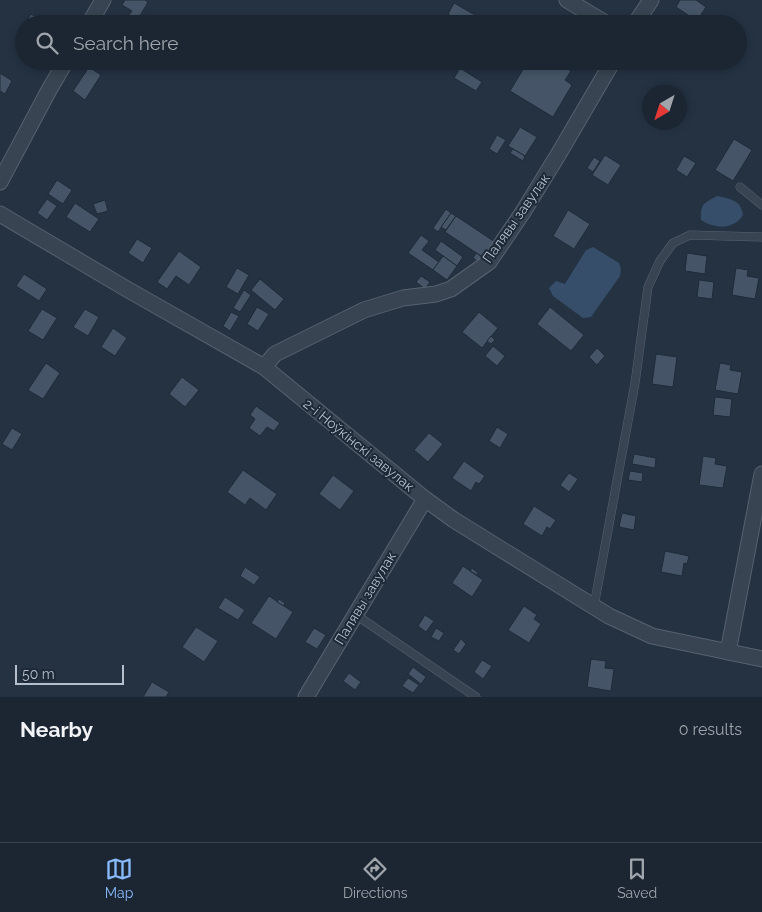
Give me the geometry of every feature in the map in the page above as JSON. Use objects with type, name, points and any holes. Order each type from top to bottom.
[{"type":"street","points":[[94,15],[103,0]]},
{"type":"street","points":[[567,0],[592,15]]},
{"type":"street","points":[[641,15],[651,0]]},
{"type":"street","points":[[0,182],[61,70]]},
{"type":"street","name":"Палявы завулак","points":[[264,367],[275,354],[283,349],[364,310],[403,298],[436,294],[451,289],[489,262],[523,212],[608,70]]},
{"type":"street","name":"2-і Ноўкінскі завулак","points":[[0,214],[264,367],[425,499],[454,520],[609,616],[652,636],[762,659]]},
{"type":"street","points":[[728,652],[762,474]]},
{"type":"street","name":"Палявы завулак","points":[[306,697],[425,499]]},
{"type":"lane","points":[[740,187],[762,205]]},
{"type":"lane","points":[[594,606],[635,383],[648,287],[672,243],[690,235],[762,237]]},
{"type":"lane","points":[[356,615],[476,697]]},
{"type":"water","points":[[717,196],[731,199],[738,203],[743,215],[739,220],[729,226],[718,226],[701,220],[702,207],[709,200]]},
{"type":"water","points":[[593,247],[619,263],[621,269],[620,276],[591,317],[583,318],[553,296],[549,288],[556,281],[565,284],[586,250]]},
{"type":"building","points":[[125,0],[145,0],[148,2],[140,15],[129,15],[132,11],[122,5]]},
{"type":"building","points":[[680,0],[696,0],[706,7],[701,15],[688,15],[676,7]]},
{"type":"building","points":[[454,3],[475,15],[450,15],[448,14]]},
{"type":"building","points":[[87,70],[94,70],[101,75],[85,100],[73,91]]},
{"type":"building","points":[[459,70],[463,70],[482,82],[476,91],[454,78]]},
{"type":"building","points":[[523,70],[571,71],[565,80],[572,85],[553,117],[510,91]]},
{"type":"building","points":[[0,73],[12,81],[5,94],[0,91]]},
{"type":"building","points":[[520,127],[537,137],[525,156],[508,146]]},
{"type":"building","points":[[497,135],[506,140],[497,154],[489,149]]},
{"type":"building","points":[[734,139],[752,150],[733,181],[715,170]]},
{"type":"building","points":[[513,149],[525,156],[523,161],[510,153]]},
{"type":"building","points":[[605,155],[621,165],[608,185],[592,175]]},
{"type":"building","points":[[684,156],[696,163],[687,177],[676,170]]},
{"type":"building","points":[[594,157],[600,161],[593,172],[587,168]]},
{"type":"building","points":[[57,180],[72,190],[63,204],[48,194]]},
{"type":"building","points":[[47,199],[57,206],[47,220],[37,213]]},
{"type":"building","points":[[105,200],[108,211],[97,214],[93,204]]},
{"type":"building","points":[[75,203],[99,219],[90,232],[66,217]]},
{"type":"building","points":[[446,209],[451,213],[438,232],[433,228]]},
{"type":"building","points":[[568,210],[590,224],[574,249],[553,236]]},
{"type":"building","points":[[451,213],[456,216],[446,230],[441,227]]},
{"type":"building","points":[[456,216],[495,242],[484,258],[445,232]]},
{"type":"building","points":[[421,235],[429,241],[422,250],[439,262],[433,270],[408,253]]},
{"type":"building","points":[[137,239],[152,248],[143,263],[128,253]]},
{"type":"building","points":[[441,241],[463,257],[457,266],[435,250]]},
{"type":"building","points":[[179,251],[201,267],[189,285],[176,276],[167,289],[157,282]]},
{"type":"building","points":[[476,253],[484,258],[480,263],[473,258]]},
{"type":"building","points":[[687,253],[707,256],[705,274],[685,271]]},
{"type":"building","points":[[443,256],[457,266],[447,280],[433,270]]},
{"type":"building","points":[[237,268],[249,275],[238,294],[226,287]]},
{"type":"building","points":[[736,268],[748,270],[747,276],[759,278],[755,299],[732,295]]},
{"type":"building","points":[[24,274],[47,289],[39,301],[16,286]]},
{"type":"building","points":[[421,276],[430,282],[425,289],[416,282]]},
{"type":"building","points":[[260,279],[284,299],[275,310],[251,290]]},
{"type":"building","points":[[699,280],[714,282],[712,299],[697,297]]},
{"type":"building","points":[[244,290],[251,295],[240,312],[233,308]]},
{"type":"building","points":[[257,307],[269,314],[258,331],[247,324]]},
{"type":"building","points":[[550,307],[584,335],[571,351],[537,324]]},
{"type":"building","points":[[42,309],[57,318],[43,340],[28,331]]},
{"type":"building","points":[[85,309],[99,317],[88,336],[73,327]]},
{"type":"building","points":[[231,312],[239,316],[230,331],[223,326]]},
{"type":"building","points":[[479,312],[498,328],[482,348],[462,332]]},
{"type":"building","points":[[113,328],[127,338],[115,356],[101,347]]},
{"type":"building","points":[[491,336],[495,340],[491,344],[487,341]]},
{"type":"building","points":[[493,346],[505,356],[497,366],[485,356]]},
{"type":"building","points":[[597,348],[605,356],[597,365],[589,357]]},
{"type":"building","points":[[656,354],[677,357],[673,387],[652,384]]},
{"type":"building","points":[[46,363],[60,373],[43,399],[28,390]]},
{"type":"building","points":[[720,363],[731,365],[730,370],[742,372],[738,394],[715,390]]},
{"type":"building","points":[[182,377],[199,390],[185,407],[169,394]]},
{"type":"building","points":[[715,397],[732,399],[730,417],[713,415]]},
{"type":"building","points":[[256,406],[280,423],[274,431],[267,427],[260,436],[249,428],[255,419],[250,415]]},
{"type":"building","points":[[497,427],[508,434],[500,448],[489,441]]},
{"type":"building","points":[[12,428],[22,434],[12,450],[2,444]]},
{"type":"building","points":[[429,433],[443,444],[428,462],[414,450]]},
{"type":"building","points":[[634,454],[656,458],[655,468],[632,464]]},
{"type":"building","points":[[703,456],[716,458],[715,464],[727,466],[723,488],[699,485]]},
{"type":"building","points":[[464,461],[485,476],[479,484],[476,482],[471,491],[452,478]]},
{"type":"building","points":[[243,470],[277,494],[266,510],[250,498],[245,505],[227,492]]},
{"type":"building","points":[[630,471],[643,473],[642,482],[628,480]]},
{"type":"building","points":[[569,473],[578,479],[569,492],[560,485]]},
{"type":"building","points":[[333,475],[354,491],[340,510],[319,494]]},
{"type":"building","points":[[534,506],[556,520],[550,529],[547,527],[542,536],[523,524]]},
{"type":"building","points":[[622,513],[636,516],[634,530],[619,527]]},
{"type":"building","points":[[665,551],[689,556],[687,564],[684,563],[682,576],[661,572]]},
{"type":"building","points":[[463,566],[483,580],[472,597],[452,583]]},
{"type":"building","points":[[245,567],[260,577],[254,585],[240,576]]},
{"type":"building","points":[[472,568],[478,573],[477,575],[470,571]]},
{"type":"building","points":[[269,596],[293,612],[276,639],[251,623]]},
{"type":"building","points":[[225,597],[245,610],[238,620],[218,608]]},
{"type":"building","points":[[279,599],[285,603],[284,606],[277,602]]},
{"type":"building","points":[[524,606],[537,615],[534,619],[541,624],[529,643],[508,630]]},
{"type":"building","points":[[425,615],[434,621],[426,632],[418,626]]},
{"type":"building","points":[[196,627],[218,641],[204,662],[182,647]]},
{"type":"building","points":[[314,628],[326,635],[317,649],[305,642]]},
{"type":"building","points":[[436,628],[444,633],[439,641],[431,637]]},
{"type":"building","points":[[461,639],[466,644],[459,654],[453,650]]},
{"type":"building","points":[[591,659],[606,661],[605,668],[614,669],[611,691],[587,687]]},
{"type":"building","points":[[482,660],[492,666],[483,679],[474,672]]},
{"type":"building","points":[[413,667],[426,677],[421,684],[408,674]]},
{"type":"building","points":[[349,673],[361,682],[355,690],[343,681]]},
{"type":"building","points":[[408,678],[419,685],[413,693],[402,686]]},
{"type":"building","points":[[152,682],[169,692],[166,697],[143,697]]}]
